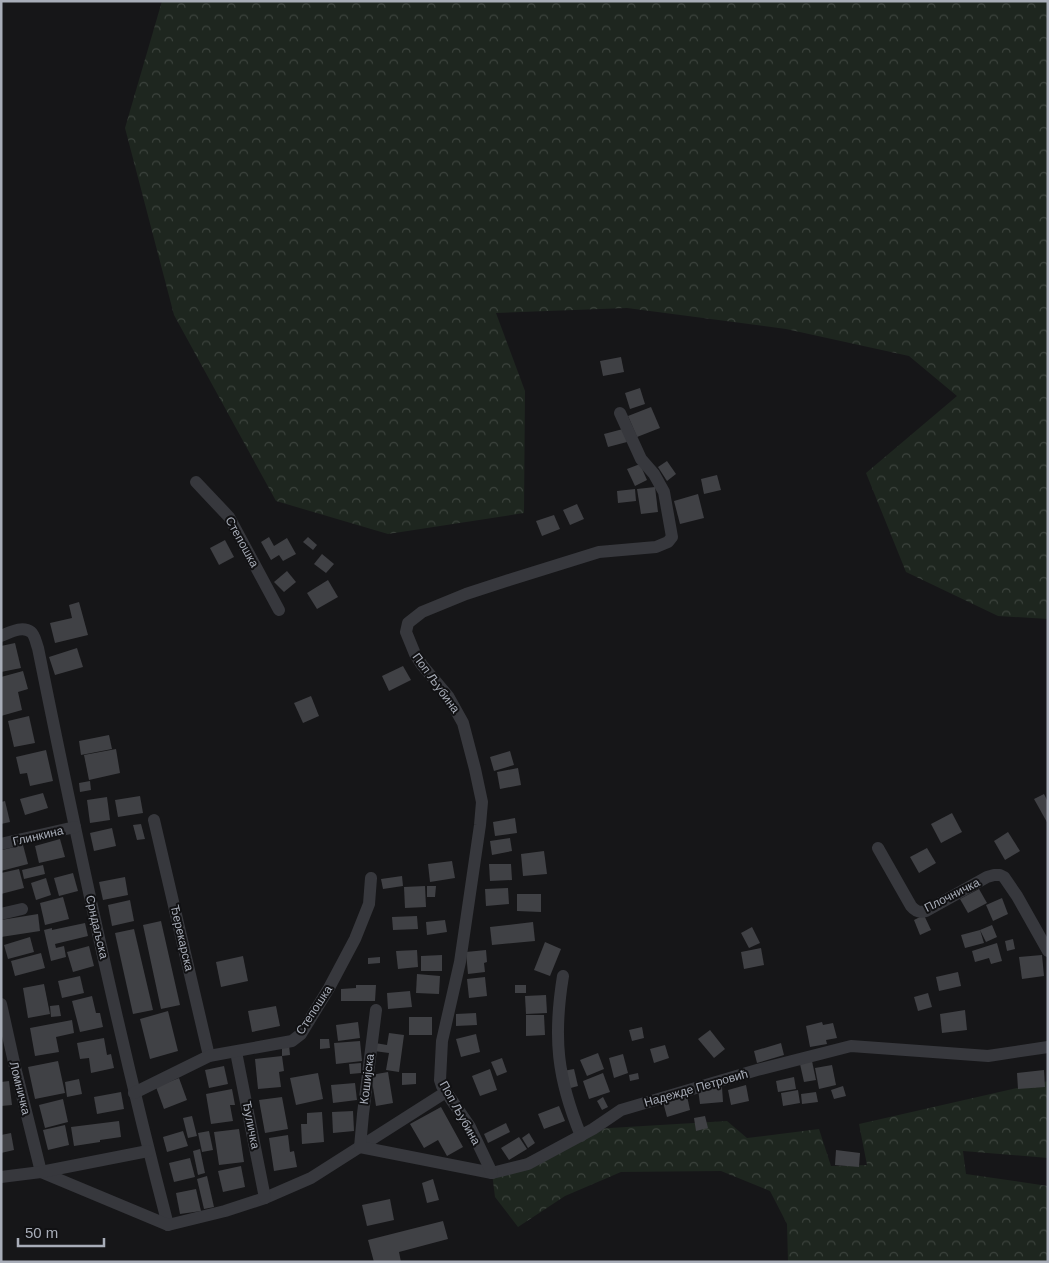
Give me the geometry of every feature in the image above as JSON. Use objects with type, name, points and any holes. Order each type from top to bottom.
[{"type":"street","name":"Поп Љубина","points":[[492,1173],[470,1127],[440,1080],[442,1041],[460,962],[482,802],[464,723],[448,696],[414,654],[406,632],[408,623],[422,612],[466,594],[599,552],[656,547],[668,542],[672,537],[664,492],[654,474],[641,459],[620,413]]},
{"type":"street","name":"Степошка","points":[[196,482],[229,517],[279,610]]},
{"type":"street","name":"Срндаљска","points":[[1,636],[20,629],[27,630],[32,632],[38,648],[75,827],[134,1093],[168,1225]]},
{"type":"street","name":"Ђерекарска","points":[[154,820],[209,1056]]},
{"type":"street","name":"Глинкина","points":[[1,844],[75,827]]},
{"type":"street","name":"Плочничка","points":[[878,848],[911,906],[919,912],[926,911],[987,877],[1000,875],[1004,877],[1048,951]]},
{"type":"street","name":"Степошка","points":[[134,1093],[209,1056],[292,1041],[301,1034],[356,938],[369,904],[371,878]]},
{"type":"street","points":[[1,914],[22,909]]},
{"type":"street","points":[[563,976],[558,1020],[560,1069],[569,1104],[581,1136]]},
{"type":"street","name":"Ломничка","points":[[1,1004],[41,1172]]},
{"type":"street","name":"Кошијска","points":[[360,1147],[376,1010]]},
{"type":"street","name":"Надежде Петровић","points":[[360,1147],[492,1173],[528,1164],[581,1136],[621,1110],[757,1070],[851,1046],[988,1056],[1048,1047]]},
{"type":"street","name":"Ђуличка","points":[[236,1052],[265,1198]]},
{"type":"street","points":[[1,1069],[15,1067]]},
{"type":"street","points":[[41,1172],[168,1225],[226,1211],[265,1198],[311,1178],[446,1092]]},
{"type":"street","points":[[1,1177],[41,1172],[148,1151]]},
{"type":"green space","points":[[162,1],[1048,1],[1048,619],[998,616],[906,572],[866,473],[957,396],[909,356],[786,329],[627,308],[496,313],[525,391],[524,513],[388,534],[276,501],[174,315],[125,128]]},
{"type":"green space","points":[[1048,1081],[1048,1158],[963,1151],[966,1174],[1048,1186],[1048,1262],[788,1262],[787,1224],[770,1191],[721,1171],[621,1172],[565,1196],[518,1227],[495,1197],[492,1173],[593,1129],[727,1121],[747,1138],[819,1129],[831,1166],[867,1165],[859,1124]]},
{"type":"building","points":[[621,357],[624,372],[603,376],[600,361]]},
{"type":"building","points":[[640,388],[645,404],[630,409],[625,393]]},
{"type":"building","points":[[651,407],[660,428],[637,437],[628,416]]},
{"type":"building","points":[[623,429],[627,442],[608,447],[604,434]]},
{"type":"building","points":[[667,461],[676,474],[667,481],[658,467]]},
{"type":"building","points":[[640,464],[647,480],[635,486],[627,469]]},
{"type":"building","points":[[717,475],[721,490],[704,494],[701,479]]},
{"type":"building","points":[[655,487],[658,512],[641,514],[637,489]]},
{"type":"building","points":[[635,489],[636,501],[618,503],[617,491]]},
{"type":"building","points":[[698,494],[704,518],[680,524],[674,501]]},
{"type":"building","points":[[577,504],[584,519],[570,525],[563,510]]},
{"type":"building","points":[[554,515],[560,529],[542,536],[536,521]]},
{"type":"building","points":[[269,537],[274,546],[287,538],[296,554],[283,561],[279,555],[271,560],[261,542]]},
{"type":"building","points":[[308,537],[317,545],[313,550],[303,542]]},
{"type":"building","points":[[225,540],[234,557],[219,565],[210,548]]},
{"type":"building","points":[[322,554],[334,564],[326,573],[314,564]]},
{"type":"building","points":[[287,571],[296,582],[284,592],[274,582]]},
{"type":"building","points":[[328,580],[338,597],[317,609],[307,593]]},
{"type":"building","points":[[79,602],[88,635],[55,643],[50,623],[72,618],[69,605]]},
{"type":"building","points":[[15,643],[21,668],[1,672],[1,646]]},
{"type":"building","points":[[77,648],[83,667],[55,675],[49,657]]},
{"type":"building","points":[[403,666],[411,680],[389,691],[382,676]]},
{"type":"building","points":[[23,671],[28,689],[18,692],[22,710],[1,716],[1,677]]},
{"type":"building","points":[[311,696],[319,716],[303,723],[294,703]]},
{"type":"building","points":[[29,716],[35,743],[14,747],[8,721]]},
{"type":"building","points":[[109,735],[112,749],[81,755],[79,741]]},
{"type":"building","points":[[116,749],[120,773],[89,780],[84,755]]},
{"type":"building","points":[[46,750],[53,781],[30,786],[27,773],[20,774],[16,757]]},
{"type":"building","points":[[510,751],[514,765],[494,771],[490,757]]},
{"type":"building","points":[[518,768],[521,785],[500,789],[497,772]]},
{"type":"building","points":[[90,781],[91,790],[80,792],[79,783]]},
{"type":"building","points":[[43,793],[48,808],[25,815],[20,799]]},
{"type":"building","points":[[1044,794],[1048,802],[1048,824],[1034,799]]},
{"type":"building","points":[[140,796],[143,813],[118,817],[115,800]]},
{"type":"building","points":[[107,797],[110,820],[90,823],[87,800]]},
{"type":"building","points":[[5,801],[10,822],[1,824],[1,802]]},
{"type":"building","points":[[952,813],[962,832],[941,843],[931,824]]},
{"type":"building","points":[[515,818],[517,833],[495,836],[493,822]]},
{"type":"building","points":[[141,824],[145,839],[137,840],[133,825]]},
{"type":"building","points":[[112,828],[116,846],[94,851],[90,833]]},
{"type":"building","points":[[1008,832],[1020,851],[1005,860],[994,841]]},
{"type":"building","points":[[510,838],[512,851],[492,855],[490,841]]},
{"type":"building","points":[[60,839],[65,857],[39,863],[35,846]]},
{"type":"building","points":[[23,845],[28,864],[1,871],[2,850]]},
{"type":"building","points":[[927,848],[936,863],[919,873],[910,857]]},
{"type":"building","points":[[544,851],[547,874],[523,876],[521,854]]},
{"type":"building","points":[[452,861],[455,878],[430,882],[428,864]]},
{"type":"building","points":[[489,864],[511,864],[512,880],[490,881]]},
{"type":"building","points":[[43,865],[45,874],[24,879],[22,870]]},
{"type":"building","points":[[19,869],[24,888],[1,894],[1,873]]},
{"type":"building","points":[[73,873],[78,891],[59,896],[54,878]]},
{"type":"building","points":[[402,876],[403,886],[383,889],[381,879]]},
{"type":"building","points":[[125,877],[128,895],[103,900],[99,882]]},
{"type":"building","points":[[46,878],[51,895],[36,900],[31,883]]},
{"type":"building","points":[[425,886],[426,907],[405,908],[404,887]]},
{"type":"building","points":[[427,886],[436,886],[435,897],[427,897]]},
{"type":"building","points":[[508,888],[509,904],[486,906],[485,889]]},
{"type":"building","points":[[979,889],[987,903],[968,913],[960,899]]},
{"type":"building","points":[[517,894],[541,894],[541,912],[517,911]]},
{"type":"building","points":[[63,897],[69,919],[45,925],[40,903]]},
{"type":"building","points":[[1002,898],[1008,914],[993,921],[986,905]]},
{"type":"building","points":[[130,900],[134,921],[112,926],[108,905]]},
{"type":"building","points":[[38,914],[40,931],[1,937],[1,920]]},
{"type":"building","points":[[924,915],[931,930],[920,935],[914,920]]},
{"type":"building","points":[[417,916],[418,929],[393,930],[392,917]]},
{"type":"building","points":[[445,920],[447,932],[427,935],[426,922]]},
{"type":"building","points":[[161,921],[180,1005],[161,1009],[143,925]]},
{"type":"building","points":[[533,922],[535,941],[492,945],[490,927]]},
{"type":"building","points":[[85,923],[88,936],[55,944],[56,948],[64,946],[66,957],[51,961],[44,930]]},
{"type":"building","points":[[992,925],[997,937],[986,942],[980,930]]},
{"type":"building","points":[[752,927],[760,943],[749,948],[741,933]]},
{"type":"building","points":[[134,929],[153,1010],[133,1014],[115,933]]},
{"type":"building","points":[[980,930],[984,943],[965,948],[961,935]]},
{"type":"building","points":[[30,937],[34,952],[8,959],[4,945]]},
{"type":"building","points":[[1013,939],[1015,949],[1007,951],[1005,941]]},
{"type":"building","points":[[545,942],[561,949],[550,976],[534,970]]},
{"type":"building","points":[[997,943],[1002,961],[991,964],[989,958],[975,962],[972,951]]},
{"type":"building","points":[[89,946],[94,966],[73,972],[67,952]]},
{"type":"building","points":[[761,948],[764,965],[744,969],[741,952]]},
{"type":"building","points":[[417,950],[418,967],[398,969],[396,951]]},
{"type":"building","points":[[486,950],[487,962],[484,963],[485,972],[468,974],[466,952]]},
{"type":"building","points":[[41,953],[45,968],[15,976],[11,961]]},
{"type":"building","points":[[442,955],[442,971],[421,971],[421,956]]},
{"type":"building","points":[[1042,955],[1044,976],[1022,979],[1019,957]]},
{"type":"building","points":[[243,956],[248,981],[221,987],[216,962]]},
{"type":"building","points":[[380,957],[380,963],[368,964],[368,958]]},
{"type":"building","points":[[958,972],[961,986],[939,991],[936,977]]},
{"type":"building","points":[[417,974],[440,976],[439,994],[416,993]]},
{"type":"building","points":[[80,976],[84,993],[62,998],[58,981]]},
{"type":"building","points":[[485,977],[487,996],[469,998],[467,979]]},
{"type":"building","points":[[44,984],[50,1014],[28,1018],[23,988]]},
{"type":"building","points":[[356,985],[376,985],[375,1001],[341,1001],[341,989],[356,988]]},
{"type":"building","points":[[515,985],[526,985],[526,993],[515,993]]},
{"type":"building","points":[[410,991],[412,1007],[388,1009],[387,993]]},
{"type":"building","points":[[928,993],[932,1007],[918,1011],[914,997]]},
{"type":"building","points":[[546,995],[547,1013],[526,1014],[525,996]]},
{"type":"building","points":[[92,996],[96,1013],[100,1013],[103,1027],[80,1032],[72,1001]]},
{"type":"building","points":[[59,1005],[61,1016],[51,1017],[50,1006]]},
{"type":"building","points":[[276,1006],[280,1026],[252,1032],[248,1011]]},
{"type":"building","points":[[965,1010],[967,1030],[942,1033],[940,1014]]},
{"type":"building","points":[[168,1011],[178,1051],[150,1059],[140,1019]]},
{"type":"building","points":[[476,1013],[477,1025],[456,1026],[456,1014]]},
{"type":"building","points":[[526,1015],[544,1015],[545,1035],[526,1036]]},
{"type":"building","points":[[409,1017],[432,1017],[432,1035],[409,1035]]},
{"type":"building","points":[[72,1020],[74,1033],[56,1037],[59,1052],[35,1056],[30,1028]]},
{"type":"building","points":[[358,1022],[360,1038],[338,1041],[336,1025]]},
{"type":"building","points":[[822,1022],[823,1025],[833,1023],[837,1038],[826,1040],[827,1044],[810,1047],[806,1026]]},
{"type":"building","points":[[642,1027],[644,1038],[632,1041],[629,1030]]},
{"type":"building","points":[[710,1030],[725,1049],[714,1058],[698,1039]]},
{"type":"building","points":[[389,1033],[404,1035],[399,1072],[386,1070],[389,1053],[374,1051],[375,1043],[387,1045]]},
{"type":"building","points":[[476,1034],[480,1052],[461,1057],[456,1039]]},
{"type":"building","points":[[104,1038],[107,1055],[111,1054],[114,1068],[91,1073],[89,1058],[80,1059],[77,1043]]},
{"type":"building","points":[[320,1039],[329,1039],[330,1048],[320,1049]]},
{"type":"building","points":[[360,1041],[362,1061],[336,1064],[334,1043]]},
{"type":"building","points":[[781,1043],[784,1055],[757,1063],[754,1051]]},
{"type":"building","points":[[289,1045],[290,1055],[282,1056],[282,1046]]},
{"type":"building","points":[[665,1045],[669,1058],[654,1063],[650,1049]]},
{"type":"building","points":[[598,1053],[604,1069],[587,1076],[580,1060]]},
{"type":"building","points":[[623,1054],[628,1073],[614,1078],[609,1058]]},
{"type":"building","points":[[282,1056],[284,1071],[279,1072],[281,1087],[258,1089],[255,1059]]},
{"type":"building","points":[[502,1058],[507,1072],[497,1076],[491,1062]]},
{"type":"building","points":[[58,1061],[65,1093],[35,1099],[28,1067]]},
{"type":"building","points":[[812,1061],[816,1080],[804,1082],[800,1064]]},
{"type":"building","points":[[361,1063],[361,1073],[350,1074],[349,1064]]},
{"type":"building","points":[[832,1065],[836,1085],[819,1089],[815,1068]]},
{"type":"building","points":[[224,1066],[228,1084],[209,1088],[205,1070]]},
{"type":"building","points":[[490,1069],[497,1090],[480,1096],[472,1076]]},
{"type":"building","points":[[574,1069],[578,1086],[567,1089],[563,1071]]},
{"type":"building","points":[[1044,1070],[1045,1087],[1018,1089],[1017,1073]]},
{"type":"building","points":[[388,1072],[393,1103],[376,1106],[371,1075]]},
{"type":"building","points":[[318,1073],[323,1099],[296,1105],[290,1078]]},
{"type":"building","points":[[402,1073],[416,1073],[416,1084],[402,1085]]},
{"type":"building","points":[[603,1073],[610,1092],[589,1099],[583,1081]]},
{"type":"building","points":[[638,1073],[639,1079],[630,1081],[629,1075]]},
{"type":"building","points":[[794,1077],[796,1089],[778,1092],[776,1081]]},
{"type":"building","points":[[179,1078],[187,1100],[164,1109],[156,1087]]},
{"type":"building","points":[[79,1079],[82,1094],[67,1097],[65,1082]]},
{"type":"building","points":[[9,1081],[12,1105],[1,1106],[1,1082]]},
{"type":"building","points":[[355,1083],[357,1100],[333,1103],[331,1085]]},
{"type":"building","points":[[746,1085],[749,1101],[731,1105],[728,1090]]},
{"type":"building","points":[[843,1086],[846,1096],[834,1099],[831,1090]]},
{"type":"building","points":[[722,1087],[723,1102],[700,1104],[698,1089]]},
{"type":"building","points":[[232,1089],[235,1105],[230,1105],[233,1121],[211,1124],[206,1094]]},
{"type":"building","points":[[798,1090],[800,1103],[783,1106],[781,1093]]},
{"type":"building","points":[[121,1092],[124,1109],[97,1114],[94,1097]]},
{"type":"building","points":[[816,1092],[818,1102],[802,1104],[801,1094]]},
{"type":"building","points":[[687,1096],[690,1110],[667,1117],[663,1102]]},
{"type":"building","points":[[282,1097],[288,1129],[265,1133],[259,1100]]},
{"type":"building","points":[[603,1097],[608,1107],[602,1110],[597,1101]]},
{"type":"building","points":[[63,1099],[68,1122],[45,1128],[39,1105]]},
{"type":"building","points":[[559,1106],[565,1121],[544,1129],[538,1114]]},
{"type":"building","points":[[441,1107],[463,1147],[447,1156],[438,1140],[424,1148],[410,1124]]},
{"type":"building","points":[[353,1111],[354,1131],[333,1133],[332,1112]]},
{"type":"building","points":[[322,1112],[324,1142],[302,1144],[301,1124],[307,1124],[307,1113]]},
{"type":"building","points":[[192,1116],[197,1136],[188,1138],[183,1118]]},
{"type":"building","points":[[705,1116],[708,1128],[696,1131],[694,1118]]},
{"type":"building","points":[[119,1121],[121,1137],[74,1146],[71,1127]]},
{"type":"building","points":[[506,1123],[510,1132],[488,1143],[484,1134]]},
{"type":"building","points":[[65,1125],[69,1145],[48,1150],[43,1130]]},
{"type":"building","points":[[239,1129],[244,1162],[219,1165],[214,1132]]},
{"type":"building","points":[[183,1131],[188,1146],[167,1152],[163,1137]]},
{"type":"building","points":[[209,1131],[213,1150],[202,1152],[198,1133]]},
{"type":"building","points":[[11,1133],[14,1150],[1,1153],[1,1135]]},
{"type":"building","points":[[529,1133],[535,1143],[528,1148],[522,1138]]},
{"type":"building","points":[[288,1135],[290,1152],[294,1151],[297,1167],[274,1171],[269,1138]]},
{"type":"building","points":[[519,1137],[527,1149],[509,1160],[501,1148]]},
{"type":"building","points":[[200,1149],[205,1173],[198,1175],[193,1151]]},
{"type":"building","points":[[836,1150],[860,1153],[859,1167],[835,1165]]},
{"type":"building","points":[[190,1158],[195,1177],[174,1182],[169,1163]]},
{"type":"building","points":[[241,1166],[245,1187],[223,1192],[218,1171]]},
{"type":"building","points":[[207,1176],[214,1207],[204,1209],[197,1179]]},
{"type":"building","points":[[433,1179],[439,1200],[427,1203],[422,1183]]},
{"type":"building","points":[[196,1189],[201,1211],[180,1214],[176,1193]]},
{"type":"building","points":[[390,1199],[394,1220],[367,1226],[362,1205]]},
{"type":"building","points":[[443,1221],[448,1239],[399,1252],[401,1262],[374,1262],[368,1240]]}]
